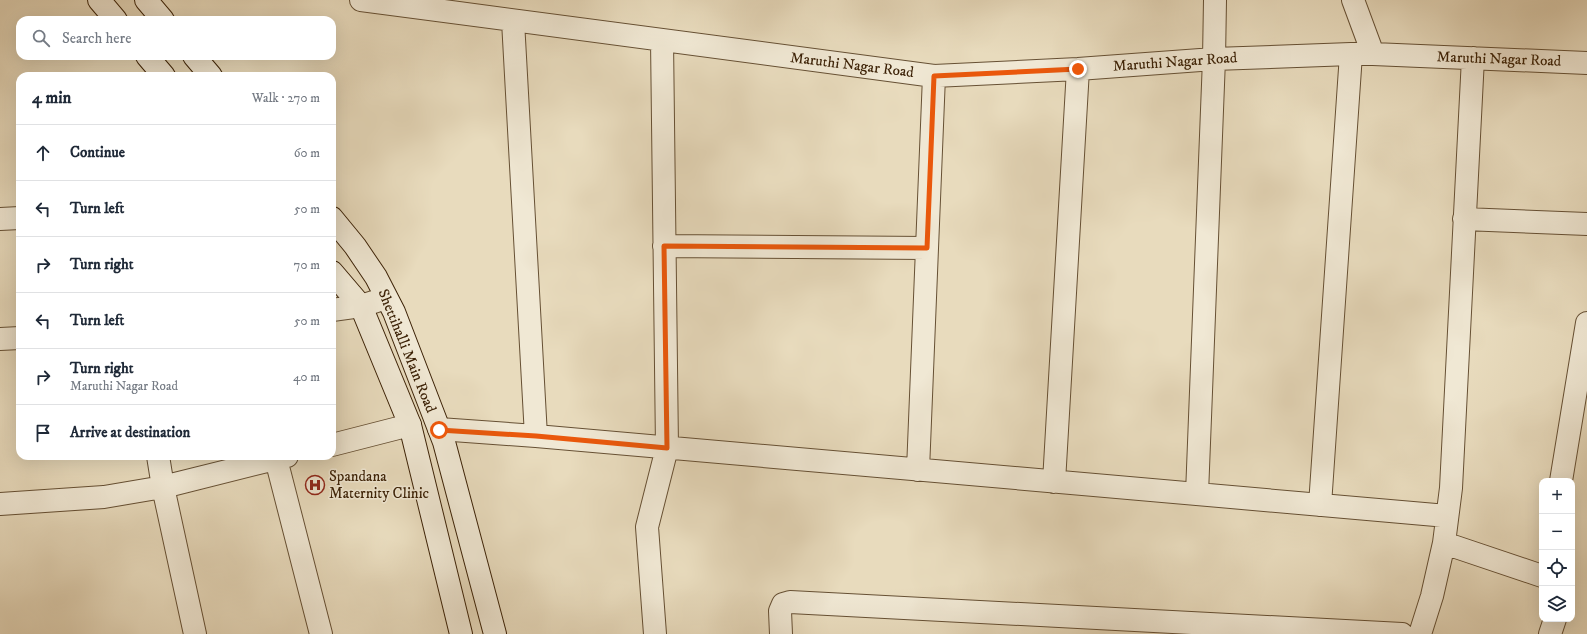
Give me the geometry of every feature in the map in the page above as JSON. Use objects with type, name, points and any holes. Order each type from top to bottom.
[{"type":"street","points":[[99,0],[113,16]]},
{"type":"street","points":[[146,0],[160,16]]},
{"type":"street","name":"Maruthi Nagar Road","points":[[361,0],[934,76],[1078,69],[1214,59],[1351,54],[1587,61]]},
{"type":"street","points":[[1197,494],[1215,0]]},
{"type":"street","points":[[1353,0],[1373,54]]},
{"type":"street","points":[[513,21],[536,436]]},
{"type":"street","points":[[655,634],[647,527],[667,448],[662,40]]},
{"type":"street","points":[[1320,505],[1351,54]]},
{"type":"street","points":[[1420,634],[1432,596],[1444,543],[1450,488],[1473,58]]},
{"type":"street","points":[[150,60],[161,72]]},
{"type":"street","points":[[197,60],[208,72]]},
{"type":"street","points":[[1054,482],[1078,69]]},
{"type":"street","points":[[918,470],[934,76]]},
{"type":"street","points":[[0,219],[16,218]]},
{"type":"street","points":[[1464,219],[1587,224]]},
{"type":"street","name":"Shettihalli Main Road","points":[[336,223],[355,246],[376,277],[394,312],[444,442],[495,634]]},
{"type":"street","points":[[664,246],[927,248]]},
{"type":"street","name":"Shettihalli Main Road","points":[[336,277],[361,306],[410,425],[461,634]]},
{"type":"street","points":[[336,309],[361,306],[386,298]]},
{"type":"street","points":[[1561,478],[1587,323]]},
{"type":"street","points":[[0,339],[16,338]]},
{"type":"street","points":[[336,444],[410,425]]},
{"type":"street","points":[[439,430],[536,436],[1447,516]]},
{"type":"street","points":[[159,460],[163,487],[195,634]]},
{"type":"street","points":[[0,504],[104,497],[163,487],[270,460]]},
{"type":"street","points":[[283,460],[321,634]]},
{"type":"street","points":[[1444,543],[1539,575]]},
{"type":"street","points":[[781,634],[780,611],[783,604],[790,602],[1402,634]]},
{"type":"street","points":[[1550,634],[1553,622]]},
{"type":"place","name":"Spandana Maternity Clinic","points":[[315,485]]},
{"type":"route","points":[[439,430],[536,436],[667,448],[664,246],[927,248],[934,76],[1078,69]]}]
